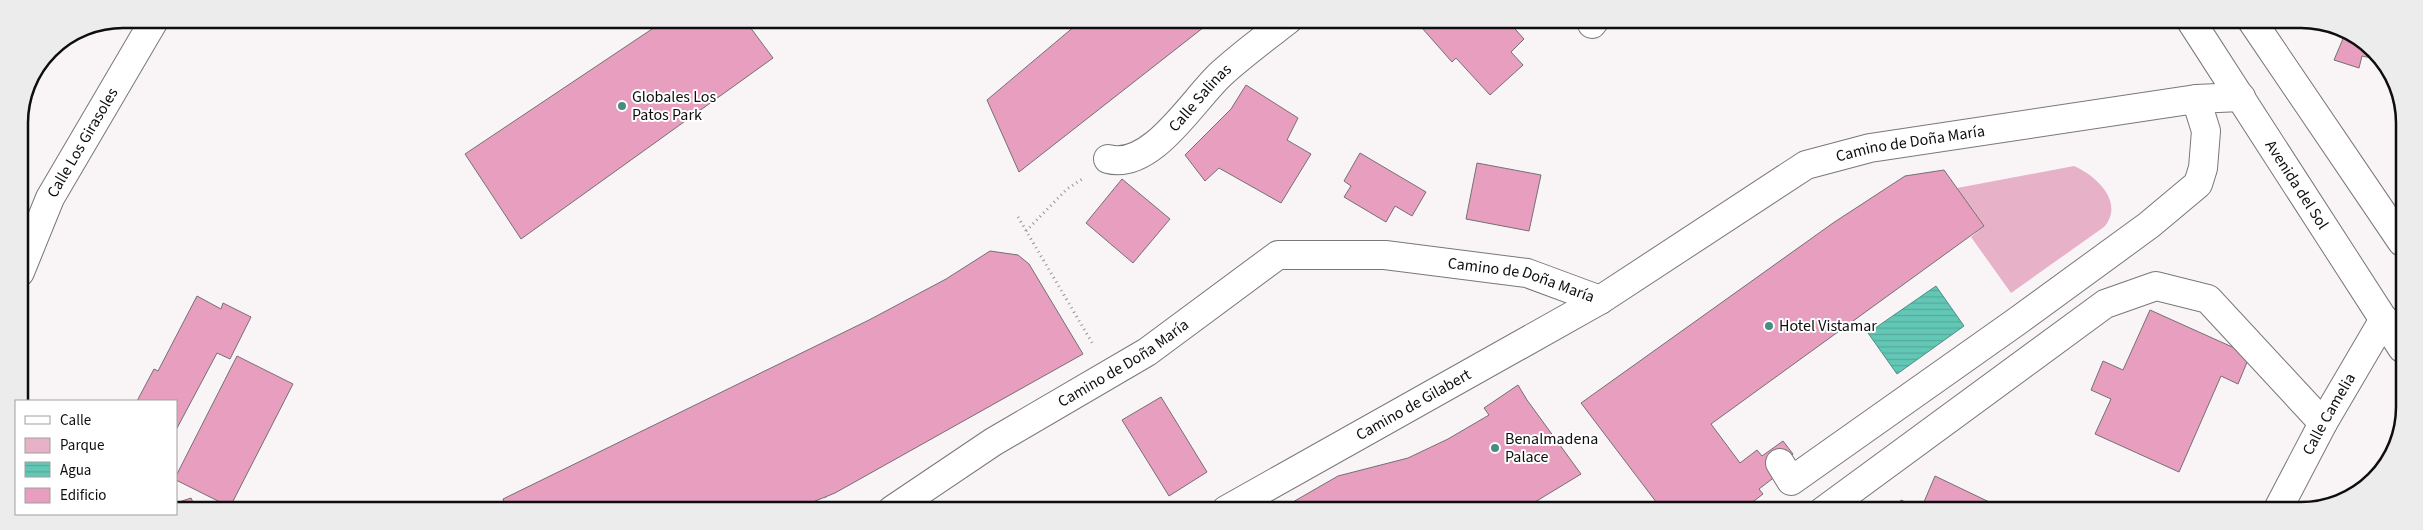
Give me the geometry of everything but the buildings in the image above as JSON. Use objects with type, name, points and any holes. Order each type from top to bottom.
[{"type":"street","name":"Calle Los Girasoles","points":[[28,252],[50,198],[150,28]]},
{"type":"street","name":"Calle Salinas","points":[[1111,160],[1128,160],[1160,141],[1221,74],[1278,28]]},
{"type":"street","name":"Avenida del Sol","points":[[2196,28],[2396,338]]},
{"type":"street","points":[[2257,28],[2396,233]]},
{"type":"street","name":"Camino de Doña María","points":[[904,502],[993,442],[1147,352],[1278,255],[1385,255],[1527,273],[1600,300],[1806,165],[1870,148],[1935,140],[2196,99],[2241,98]]},
{"type":"street","points":[[1780,463],[1791,481],[2016,322],[2149,225],[2198,184],[2203,168],[2206,131],[2196,99]]},
{"type":"street","points":[[1835,502],[2105,304],[2156,286],[2208,299],[2323,423]]},
{"type":"street","name":"Camino de Gilabert","points":[[1240,502],[1600,300]]},
{"type":"street","name":"Calle Camelia","points":[[2283,502],[2323,423],[2384,319]]},
{"type":"path","points":[[1026,231],[1067,189],[1111,160]]},
{"type":"path","points":[[1018,217],[1095,348]]},
{"type":"path","points":[[825,497],[827,502]]},
{"type":"green space","points":[[2074,166],[2091,176],[2106,191],[2110,200],[2110,218],[2104,227],[2011,293],[1971,237],[1984,226],[1957,188]]},
{"type":"water","points":[[1936,286],[1964,326],[1897,374],[1868,333]]},
{"type":"place","name":"Globales Los Patos Park","points":[[622,106]]},
{"type":"place","name":"Hotel Vistamar","points":[[1769,326]]},
{"type":"place","name":"Benalmadena Palace","points":[[1495,448]]}]
